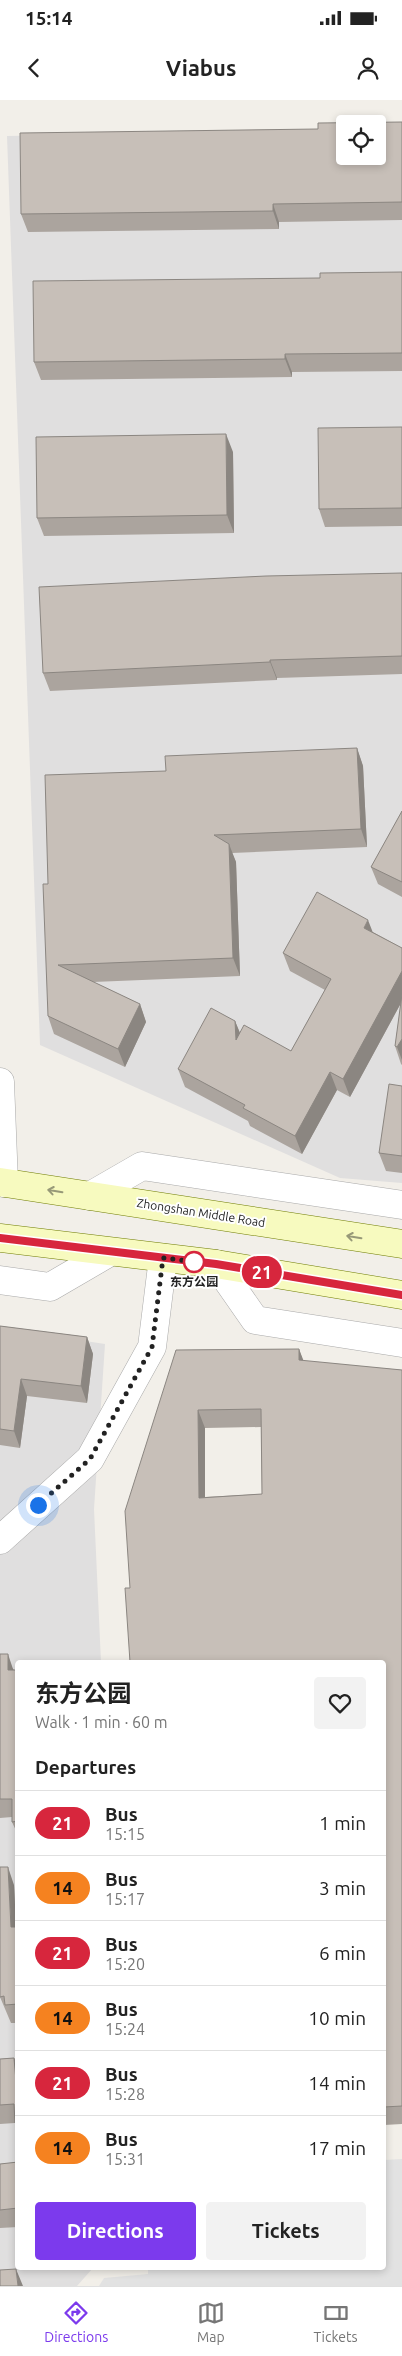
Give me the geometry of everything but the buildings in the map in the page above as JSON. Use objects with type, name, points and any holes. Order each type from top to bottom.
[{"type":"main road","name":"Zhongshan Middle Road","points":[[2,1183],[402,1244]]},
{"type":"main road","points":[[0,1238],[216,1264],[402,1295]]},
{"type":"street","points":[[0,1082],[2,1183]]},
{"type":"street","points":[[90,1196],[142,1166],[402,1204]]},
{"type":"street","points":[[0,1280],[50,1287],[110,1252]]},
{"type":"street","points":[[0,1540],[90,1459],[152,1347],[163,1258]]},
{"type":"street","points":[[216,1264],[255,1320],[402,1343]]},
{"type":"shaded area","points":[[402,129],[402,1183],[340,1178],[40,1045],[7,136],[336,130],[336,165],[386,165],[386,147]]},
{"type":"shaded area","points":[[0,1328],[105,1344],[94,1509],[101,1660],[15,1660],[15,2270],[91,2270],[77,2286],[0,2286]]},
{"type":"shaded area","points":[[402,2159],[402,2286],[99,2286],[104,2278],[148,2274],[148,2270],[386,2270],[386,2160]]},
{"type":"bus line","name":"21","points":[[0,1238],[216,1264],[402,1295]]},
{"type":"place","name":"东方公园","points":[[194,1262]]},
{"type":"route","points":[[38,1505],[90,1459],[152,1347],[163,1258],[198,1262],[194,1262]]}]
